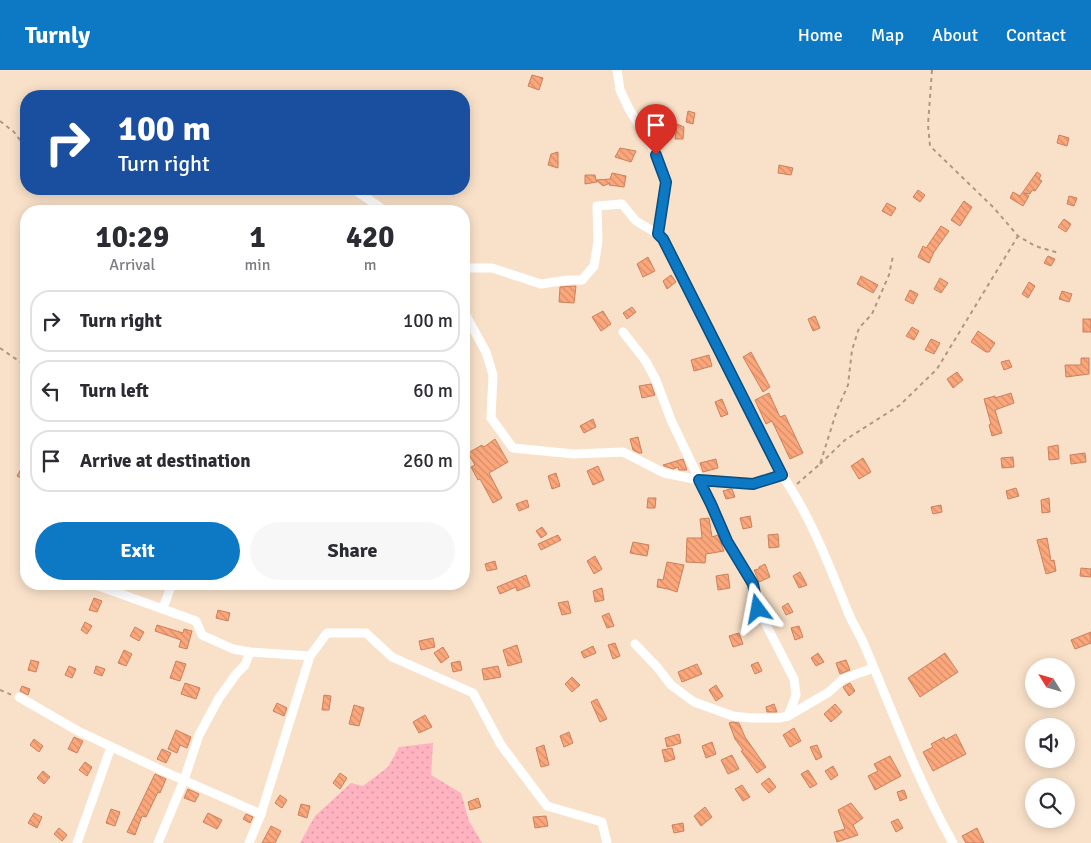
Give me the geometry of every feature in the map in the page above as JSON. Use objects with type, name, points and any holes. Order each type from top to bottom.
[{"type":"street","points":[[617,70],[620,90],[656,155],[666,182],[658,234]]},
{"type":"street","points":[[362,195],[377,205]]},
{"type":"street","points":[[470,268],[492,268],[541,284],[582,280],[594,266],[598,242],[597,206],[622,204],[636,221],[663,239],[832,570],[914,765],[953,843]]},
{"type":"street","points":[[470,323],[486,352],[493,375],[491,418],[513,448],[574,454],[623,452],[664,473],[699,480],[753,484],[782,475]]},
{"type":"street","points":[[622,332],[645,360],[656,380],[671,420],[727,541],[753,584],[758,609],[794,679],[796,695],[788,716]]},
{"type":"street","points":[[111,590],[196,621],[202,635],[233,649],[310,656]]},
{"type":"street","points":[[164,608],[170,590]]},
{"type":"street","points":[[249,843],[261,814],[310,656],[327,633],[366,633],[392,657],[473,693],[501,745],[547,806],[602,822],[607,843]]},
{"type":"street","points":[[635,644],[671,685],[694,702],[733,716],[766,719],[788,716],[829,692],[843,679],[873,668]]},
{"type":"street","points":[[158,843],[184,780],[199,735],[219,698],[237,672],[245,666],[250,652]]},
{"type":"street","points":[[19,698],[111,747],[261,814]]},
{"type":"street","points":[[77,843],[111,747]]},
{"type":"path","points":[[932,70],[928,125],[930,146],[994,208],[1018,236],[1035,246],[1059,253]]},
{"type":"path","points":[[0,121],[14,132],[20,140]]},
{"type":"path","points":[[792,490],[845,440],[900,405],[937,369],[1018,236]]},
{"type":"path","points":[[820,464],[837,410],[848,385],[852,350],[859,328],[872,314],[889,275],[892,256]]},
{"type":"path","points":[[0,348],[20,362]]},
{"type":"path","points":[[0,690],[19,698]]},
{"type":"shaded area","points":[[433,743],[431,775],[461,793],[469,821],[482,843],[300,843],[315,816],[351,783],[363,786],[388,767],[399,747]]},
{"type":"building","points":[[532,75],[543,78],[539,90],[528,86]]},
{"type":"building","points":[[688,111],[695,113],[693,124],[686,122]]},
{"type":"building","points":[[677,124],[684,127],[683,139],[675,139]]},
{"type":"building","points":[[1059,135],[1069,138],[1067,146],[1057,143]]},
{"type":"building","points":[[620,148],[636,151],[631,162],[615,157]]},
{"type":"building","points":[[558,152],[558,168],[548,165],[551,154]]},
{"type":"building","points":[[779,165],[793,168],[791,175],[778,173]]},
{"type":"building","points":[[1037,172],[1041,175],[1039,179],[1042,181],[1035,191],[1032,190],[1030,194],[1024,193],[1029,196],[1023,206],[1010,198],[1013,192],[1020,196]]},
{"type":"building","points":[[612,173],[626,176],[624,187],[609,185],[610,183],[603,186],[596,180],[610,179]]},
{"type":"building","points":[[585,175],[595,175],[597,182],[585,184]]},
{"type":"building","points":[[918,190],[925,195],[920,202],[913,197]]},
{"type":"building","points":[[1069,196],[1077,198],[1074,206],[1067,204]]},
{"type":"building","points":[[964,201],[972,207],[960,226],[951,220]]},
{"type":"building","points":[[887,203],[896,208],[891,216],[882,211]]},
{"type":"building","points":[[1064,219],[1071,224],[1066,232],[1058,227]]},
{"type":"building","points":[[941,226],[949,231],[934,252],[929,263],[918,257],[923,246],[926,248]]},
{"type":"building","points":[[1048,256],[1055,259],[1051,266],[1044,263]]},
{"type":"building","points":[[648,257],[655,271],[643,277],[637,264]]},
{"type":"building","points":[[671,275],[676,282],[667,289],[663,281]]},
{"type":"building","points":[[861,276],[878,285],[873,293],[857,284]]},
{"type":"building","points":[[940,278],[948,283],[941,293],[934,289]]},
{"type":"building","points":[[1029,282],[1035,286],[1028,298],[1022,294]]},
{"type":"building","points":[[576,286],[574,303],[559,302],[560,287]]},
{"type":"building","points":[[910,290],[918,294],[913,304],[905,300]]},
{"type":"building","points":[[1062,291],[1072,294],[1069,302],[1059,299]]},
{"type":"building","points":[[632,307],[636,312],[627,319],[623,313]]},
{"type":"building","points":[[603,311],[611,324],[601,331],[592,317]]},
{"type":"building","points":[[815,316],[820,328],[813,331],[808,319]]},
{"type":"building","points":[[1083,319],[1091,319],[1091,332],[1083,332]]},
{"type":"building","points":[[912,327],[919,331],[914,340],[906,336]]},
{"type":"building","points":[[978,331],[995,343],[989,352],[971,342]]},
{"type":"building","points":[[931,339],[940,343],[934,354],[925,350]]},
{"type":"building","points":[[751,352],[770,387],[763,392],[743,357]]},
{"type":"building","points":[[709,355],[712,366],[694,371],[691,360]]},
{"type":"building","points":[[1081,358],[1089,358],[1089,374],[1066,377],[1065,365],[1081,365]]},
{"type":"building","points":[[1009,360],[1012,367],[1004,370],[1001,362]]},
{"type":"building","points":[[957,372],[963,380],[953,388],[947,379]]},
{"type":"building","points":[[651,384],[655,395],[642,398],[639,386]]},
{"type":"building","points":[[769,393],[780,417],[785,415],[803,453],[790,459],[772,421],[766,424],[755,400]]},
{"type":"building","points":[[1011,393],[1014,403],[995,410],[1002,433],[992,436],[989,425],[991,424],[984,399]]},
{"type":"building","points":[[722,399],[728,414],[721,417],[715,402]]},
{"type":"building","points":[[593,419],[596,427],[584,433],[580,426]]},
{"type":"building","points":[[638,437],[642,453],[633,450],[630,439]]},
{"type":"building","points":[[495,439],[508,462],[489,473],[502,498],[493,503],[471,467],[475,465],[470,456],[470,452],[482,445],[484,447]]},
{"type":"building","points":[[1058,445],[1059,459],[1049,460],[1048,447]]},
{"type":"building","points":[[1085,453],[1086,462],[1071,464],[1070,455]]},
{"type":"building","points":[[1013,457],[1014,467],[1002,468],[1001,458]]},
{"type":"building","points":[[863,458],[871,472],[859,479],[851,466]]},
{"type":"building","points":[[683,459],[687,470],[679,470],[678,467],[673,469],[663,465]]},
{"type":"building","points":[[716,459],[718,468],[703,472],[700,463]]},
{"type":"building","points":[[598,466],[604,480],[593,485],[587,471]]},
{"type":"building","points":[[556,473],[560,486],[552,489],[548,476]]},
{"type":"building","points":[[1016,488],[1019,496],[1008,499],[1006,491]]},
{"type":"building","points":[[732,489],[735,497],[726,499],[723,491]]},
{"type":"building","points":[[648,498],[656,498],[655,508],[647,508]]},
{"type":"building","points":[[1049,498],[1050,512],[1042,513],[1041,500]]},
{"type":"building","points":[[527,500],[529,507],[519,511],[516,504]]},
{"type":"building","points":[[941,505],[942,512],[933,514],[931,507]]},
{"type":"building","points":[[750,516],[752,527],[743,529],[740,518]]},
{"type":"building","points":[[709,518],[712,537],[718,535],[724,551],[706,554],[705,563],[686,562],[687,538],[702,538],[700,519]]},
{"type":"building","points":[[542,527],[547,534],[541,538],[536,531]]},
{"type":"building","points":[[778,534],[779,547],[769,548],[768,535]]},
{"type":"building","points":[[558,535],[561,540],[541,550],[538,544]]},
{"type":"building","points":[[1047,538],[1051,561],[1054,560],[1056,571],[1046,574],[1037,540]]},
{"type":"building","points":[[633,542],[649,545],[647,556],[630,553]]},
{"type":"building","points":[[595,556],[602,569],[594,574],[587,561]]},
{"type":"building","points":[[495,561],[497,569],[487,571],[485,564]]},
{"type":"building","points":[[667,562],[684,565],[677,592],[657,587],[658,579],[663,580]]},
{"type":"building","points":[[765,564],[770,577],[759,582],[754,570],[759,569],[759,567]]},
{"type":"building","points":[[1081,568],[1091,569],[1091,577],[1080,576]]},
{"type":"building","points":[[800,572],[807,585],[799,588],[793,576]]},
{"type":"building","points":[[728,574],[730,588],[718,590],[716,576]]},
{"type":"building","points":[[526,575],[530,586],[517,591],[516,587],[500,594],[497,587]]},
{"type":"building","points":[[602,588],[604,600],[595,602],[593,591]]},
{"type":"building","points":[[94,598],[102,601],[97,612],[89,610]]},
{"type":"building","points":[[568,601],[571,613],[562,615],[558,603]]},
{"type":"building","points":[[788,603],[793,612],[786,615],[782,607]]},
{"type":"building","points":[[218,610],[230,613],[228,621],[216,618]]},
{"type":"building","points":[[609,613],[614,626],[607,628],[602,616]]},
{"type":"building","points":[[85,622],[92,626],[87,634],[81,630]]},
{"type":"building","points":[[157,625],[183,633],[184,629],[192,631],[187,649],[179,647],[181,640],[155,631]]},
{"type":"building","points":[[799,626],[803,637],[795,640],[791,628]]},
{"type":"building","points":[[135,627],[144,632],[139,641],[130,636]]},
{"type":"building","points":[[1091,632],[1091,643],[1075,649],[1071,640]]},
{"type":"building","points":[[739,633],[743,644],[733,647],[729,636]]},
{"type":"building","points":[[433,638],[435,647],[421,650],[419,641]]},
{"type":"building","points":[[615,643],[620,656],[613,659],[608,645]]},
{"type":"building","points":[[517,645],[522,662],[508,666],[503,650]]},
{"type":"building","points":[[593,646],[596,653],[584,658],[581,652]]},
{"type":"building","points":[[443,647],[449,657],[441,663],[434,653]]},
{"type":"building","points":[[124,650],[132,654],[126,666],[118,663]]},
{"type":"building","points":[[818,653],[824,662],[816,666],[811,658]]},
{"type":"building","points":[[945,653],[958,672],[920,697],[908,678]]},
{"type":"building","points":[[31,660],[39,662],[36,672],[28,670]]},
{"type":"building","points":[[846,660],[850,670],[840,674],[836,663]]},
{"type":"building","points":[[176,661],[186,664],[180,681],[170,678]]},
{"type":"building","points":[[460,661],[462,670],[453,672],[451,663]]},
{"type":"building","points":[[758,662],[762,671],[755,674],[751,665]]},
{"type":"building","points":[[697,664],[702,674],[682,682],[678,672]]},
{"type":"building","points":[[69,666],[76,669],[72,678],[65,675]]},
{"type":"building","points":[[96,666],[105,669],[102,676],[94,673]]},
{"type":"building","points":[[498,666],[501,677],[484,680],[482,669]]},
{"type":"building","points":[[572,677],[580,685],[572,692],[565,684]]},
{"type":"building","points":[[185,683],[200,688],[196,699],[181,694]]},
{"type":"building","points":[[850,683],[855,691],[849,696],[843,687]]},
{"type":"building","points":[[716,685],[723,696],[716,701],[709,690]]},
{"type":"building","points":[[22,686],[30,689],[28,695],[20,691]]},
{"type":"building","points":[[324,695],[331,696],[329,710],[322,710]]},
{"type":"building","points":[[597,699],[607,719],[600,722],[591,702]]},
{"type":"building","points":[[277,703],[287,708],[284,716],[273,711]]},
{"type":"building","points":[[774,704],[777,712],[767,712],[766,707]]},
{"type":"building","points":[[835,704],[842,712],[831,722],[824,714]]},
{"type":"building","points":[[354,705],[364,708],[359,726],[349,724]]},
{"type":"building","points":[[425,715],[432,727],[419,733],[413,722]]},
{"type":"building","points":[[729,723],[739,723],[745,737],[766,767],[757,773],[735,739]]},
{"type":"building","points":[[794,728],[801,741],[790,747],[783,735]]},
{"type":"building","points":[[176,730],[191,737],[187,748],[180,745],[177,753],[168,749]]},
{"type":"building","points":[[569,732],[573,743],[564,747],[560,736]]},
{"type":"building","points":[[679,734],[681,743],[667,747],[665,738]]},
{"type":"building","points":[[956,734],[966,754],[933,771],[923,752],[933,747],[931,744],[944,737],[945,740]]},
{"type":"building","points":[[74,737],[83,741],[77,753],[68,749]]},
{"type":"building","points":[[34,739],[43,746],[39,752],[30,745]]},
{"type":"building","points":[[712,742],[716,754],[706,758],[702,746]]},
{"type":"building","points":[[544,745],[549,765],[541,767],[536,748]]},
{"type":"building","points":[[817,745],[822,757],[816,760],[810,747]]},
{"type":"building","points":[[672,748],[675,759],[665,762],[662,750]]},
{"type":"building","points":[[162,749],[171,753],[166,763],[157,759]]},
{"type":"building","points":[[732,755],[739,769],[728,774],[721,760]]},
{"type":"building","points":[[890,756],[901,776],[875,790],[868,776],[878,771],[874,764]]},
{"type":"building","points":[[85,762],[92,767],[87,776],[79,770]]},
{"type":"building","points":[[833,766],[838,775],[831,780],[825,771]]},
{"type":"building","points":[[808,770],[817,784],[810,788],[801,774]]},
{"type":"building","points":[[43,771],[50,777],[44,784],[37,778]]},
{"type":"building","points":[[340,773],[347,778],[340,789],[333,783]]},
{"type":"building","points":[[155,774],[166,779],[160,793],[158,792],[146,817],[142,816],[135,835],[127,832]]},
{"type":"building","points":[[769,778],[776,787],[769,793],[761,784]]},
{"type":"building","points":[[742,785],[750,797],[743,801],[735,789]]},
{"type":"building","points":[[188,789],[199,794],[195,802],[184,798]]},
{"type":"building","points":[[904,790],[907,798],[900,801],[897,792]]},
{"type":"building","points":[[280,795],[287,800],[282,808],[275,803]]},
{"type":"building","points":[[478,798],[481,807],[470,810],[468,802]]},
{"type":"building","points":[[851,803],[863,818],[853,825],[858,835],[837,842],[834,832],[845,829],[838,810]]},
{"type":"building","points":[[301,804],[310,806],[307,818],[298,815]]},
{"type":"building","points":[[705,807],[712,817],[701,826],[694,816]]},
{"type":"building","points":[[111,809],[120,812],[115,826],[106,823]]},
{"type":"building","points":[[34,813],[42,817],[37,828],[28,823]]},
{"type":"building","points":[[208,813],[222,820],[217,829],[203,822]]},
{"type":"building","points":[[246,814],[253,817],[250,823],[243,819]]},
{"type":"building","points":[[546,816],[548,826],[535,828],[533,817]]},
{"type":"building","points":[[898,819],[903,828],[896,832],[891,822]]},
{"type":"building","points":[[683,823],[684,831],[674,833],[672,825]]},
{"type":"building","points":[[271,826],[281,831],[275,843],[262,843]]},
{"type":"building","points":[[59,828],[67,835],[62,841],[54,834]]},
{"type":"building","points":[[977,828],[984,843],[966,843],[962,836]]},
{"type":"route","points":[[656,155],[666,182],[658,234],[663,239],[708,332],[782,475],[753,484],[699,480],[727,541],[753,584],[758,609]]}]
